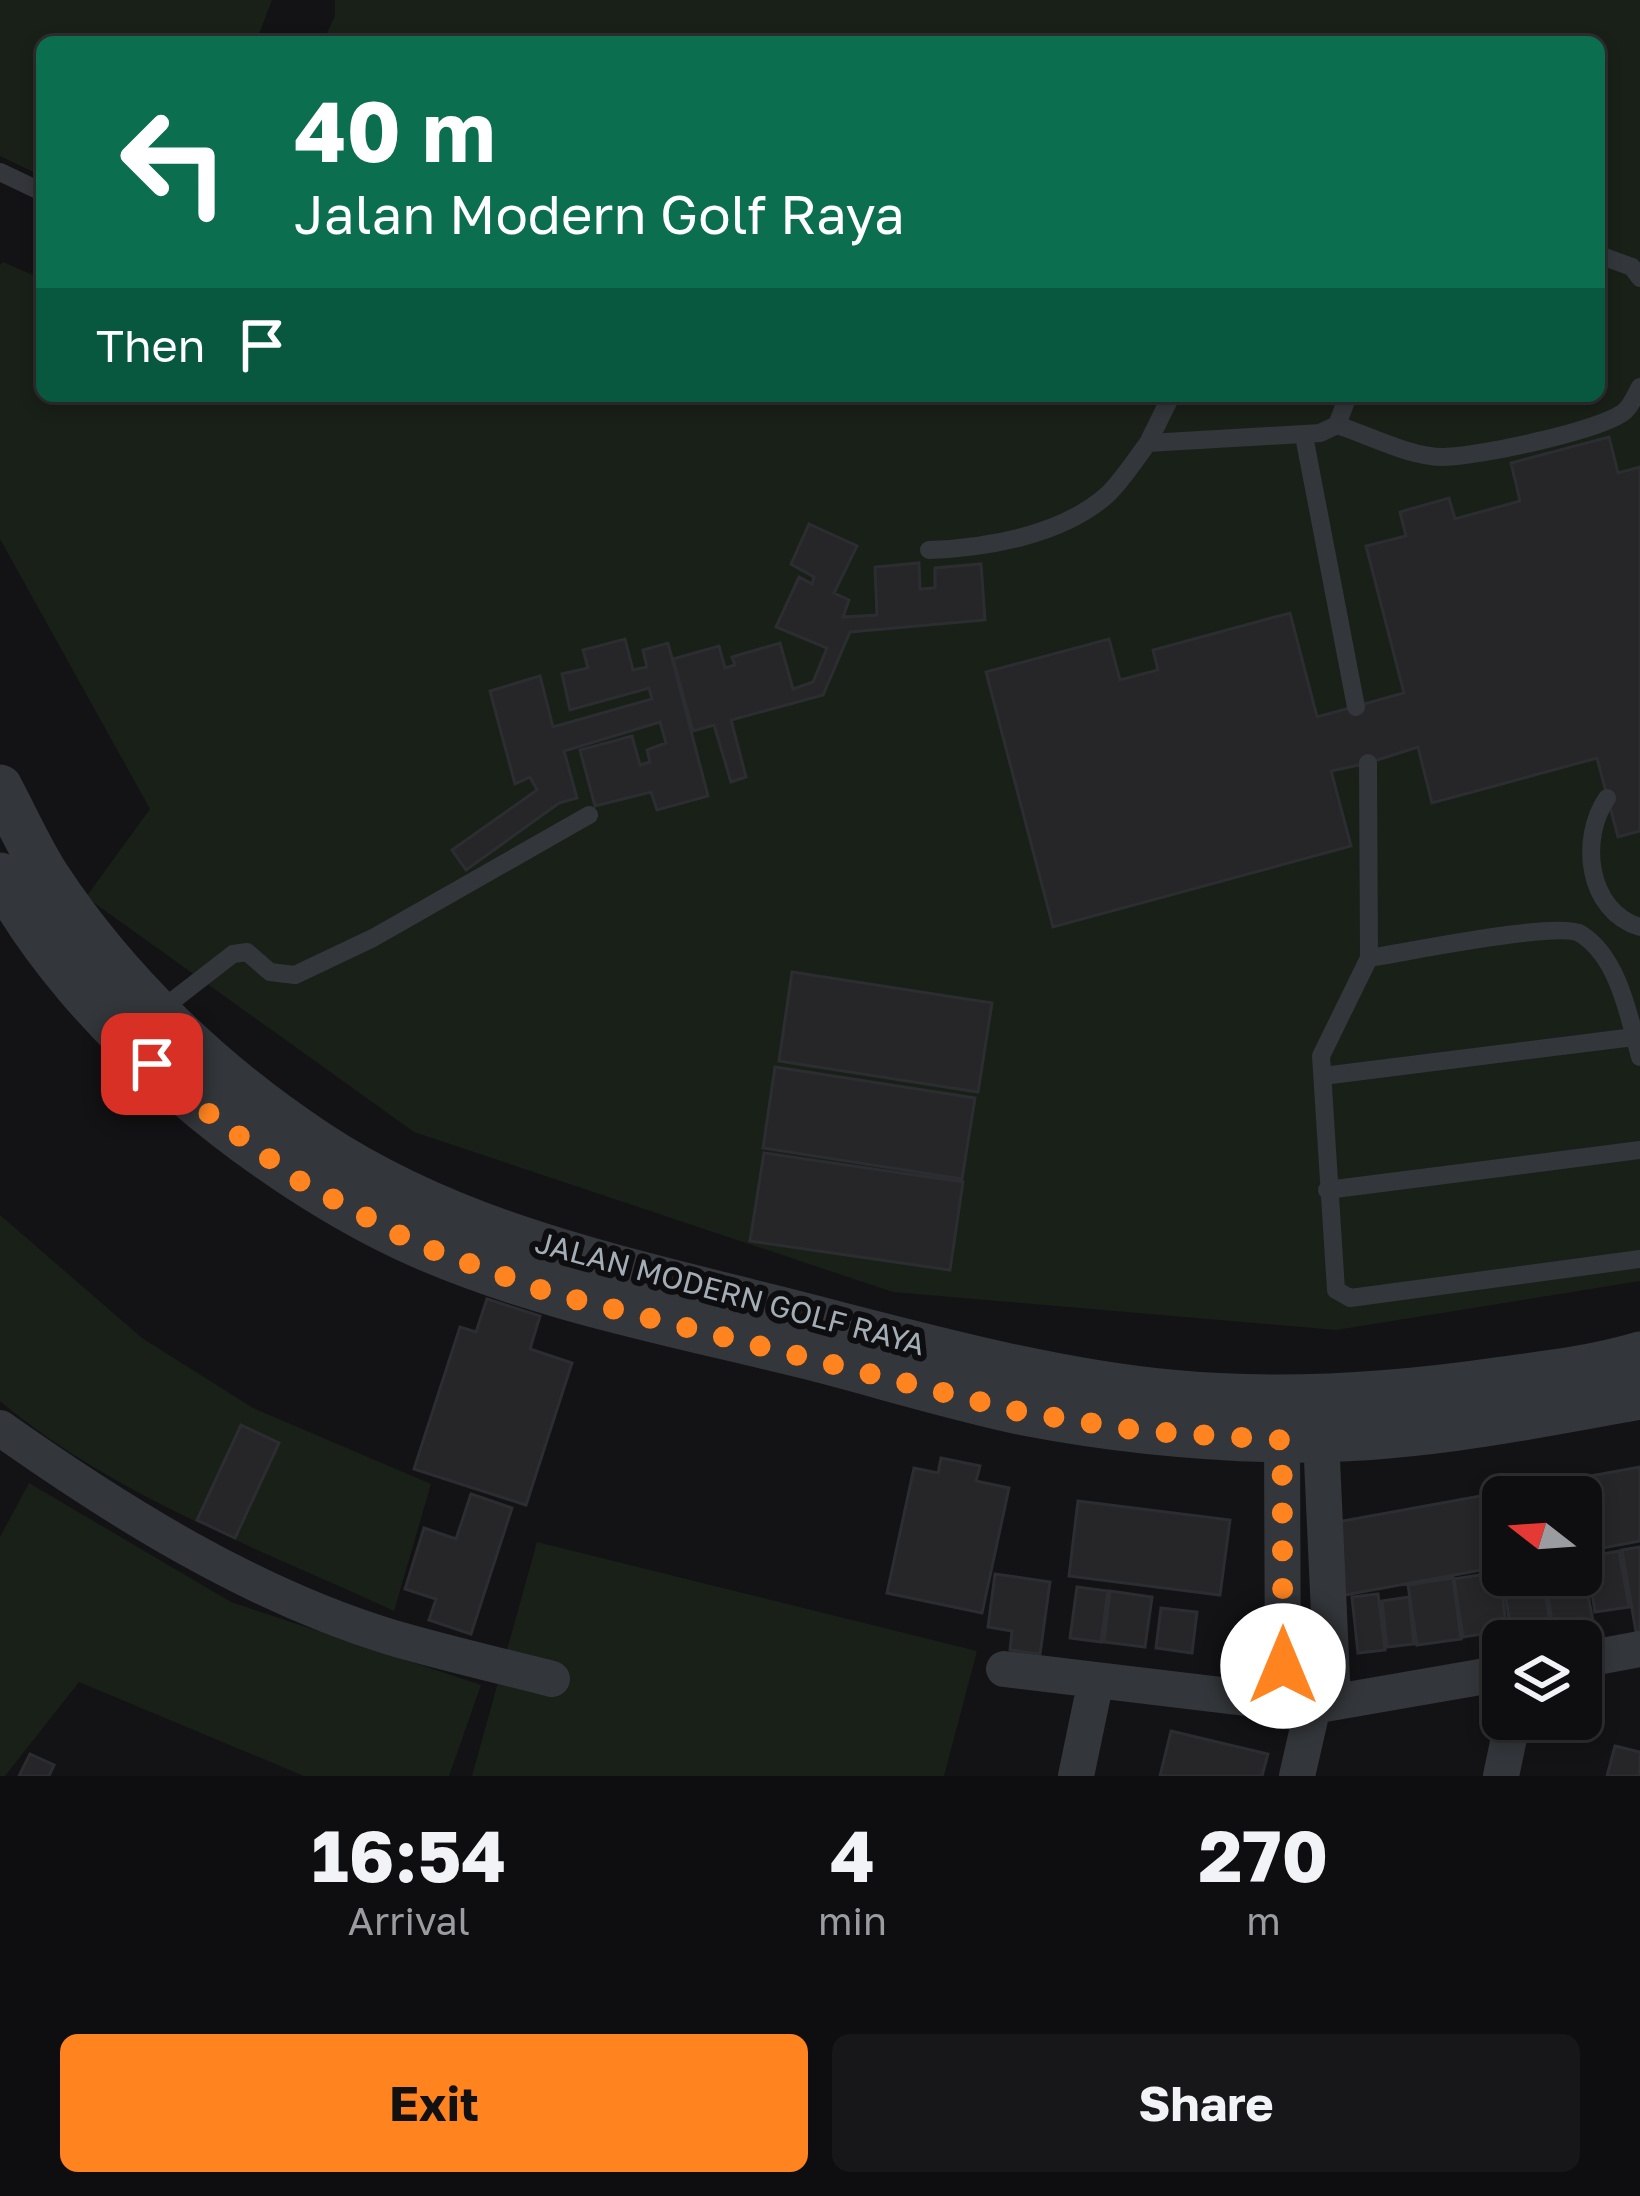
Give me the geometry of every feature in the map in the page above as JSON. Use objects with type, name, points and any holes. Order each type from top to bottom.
[{"type":"street","name":"JALAN MODERN GOLF RAYA","points":[[0,787],[47,875],[115,967],[179,1091],[298,1180],[416,1244],[550,1293],[1021,1412],[1130,1430],[1301,1439],[1420,1435],[1640,1397]]},
{"type":"street","name":"JALAN MODERN GOLF RAYA","points":[[0,875],[87,999],[206,1057],[317,1143],[430,1206],[560,1254],[938,1348],[1134,1388],[1277,1397],[1417,1391],[1549,1373],[1640,1354]]},
{"type":"street","points":[[0,1428],[85,1488],[247,1579],[387,1636],[552,1679]]},
{"type":"street","points":[[1297,1776],[1310,1704],[1301,1439]]},
{"type":"street","points":[[1301,1439],[1310,1704]]},
{"type":"street","points":[[1602,1656],[1640,1649]]},
{"type":"street","points":[[1004,1669],[1310,1704],[1482,1676]]},
{"type":"street","points":[[1076,1776],[1096,1680]]},
{"type":"street","points":[[1501,1776],[1509,1740]]},
{"type":"lane","points":[[0,172],[36,189]]},
{"type":"lane","points":[[1605,257],[1632,268],[1640,278]]},
{"type":"lane","points":[[1148,443],[1304,436],[1337,425],[1420,454],[1484,453],[1583,428],[1624,412],[1640,387]]},
{"type":"lane","points":[[929,550],[970,549],[1072,518],[1108,494],[1148,443],[1168,402]]},
{"type":"lane","points":[[1337,425],[1346,402]]},
{"type":"lane","points":[[1304,436],[1356,707]]},
{"type":"lane","points":[[1368,764],[1369,958],[1322,1051],[1336,1290],[1350,1298],[1640,1259]]},
{"type":"lane","points":[[1607,798],[1588,848],[1598,891],[1627,923],[1640,927]]},
{"type":"lane","points":[[143,1024],[233,954],[247,952],[270,972],[295,975],[373,938],[589,815]]},
{"type":"lane","points":[[1369,958],[1576,930],[1612,970],[1640,1058]]},
{"type":"lane","points":[[1323,1076],[1634,1037]]},
{"type":"lane","points":[[1327,1190],[1640,1150]]},
{"type":"shaded area","points":[[0,0],[272,0],[258,36],[36,36],[36,173],[0,156]]},
{"type":"shaded area","points":[[335,0],[1640,0],[1640,1281],[1336,1330],[893,1292],[414,1132],[86,897],[150,809],[0,539],[3,262],[36,276],[36,402],[1605,402],[1605,36],[326,36],[335,16]]},
{"type":"shaded area","points":[[0,1215],[142,1338],[253,1408],[431,1484],[394,1611],[139,1493],[44,1435],[0,1401]]},
{"type":"shaded area","points":[[29,1483],[231,1602],[481,1685],[449,1776],[304,1776],[79,1682],[5,1776],[0,1776],[0,1537]]},
{"type":"shaded area","points":[[537,1542],[977,1651],[944,1776],[472,1776]]},
{"type":"building","points":[[1609,437],[1618,473],[1640,467],[1640,831],[1618,837],[1597,758],[1432,803],[1418,747],[1331,771],[1351,846],[1053,927],[986,672],[1109,639],[1120,680],[1158,670],[1153,650],[1290,613],[1317,717],[1404,693],[1366,546],[1406,536],[1400,512],[1449,498],[1455,519],[1520,501],[1511,463]]},
{"type":"building","points":[[809,524],[857,546],[834,593],[849,600],[843,617],[877,615],[875,567],[919,563],[920,589],[935,588],[935,568],[981,564],[985,620],[850,632],[823,695],[731,720],[746,777],[731,782],[714,725],[693,731],[673,659],[719,646],[725,668],[735,665],[732,657],[780,643],[793,689],[813,682],[827,648],[776,627],[799,577],[812,584],[814,577],[791,564]]},
{"type":"building","points":[[625,639],[633,670],[647,667],[643,650],[668,643],[708,796],[657,810],[651,792],[595,806],[580,750],[632,736],[640,765],[650,762],[647,750],[666,743],[660,722],[564,751],[577,798],[559,803],[466,870],[452,850],[537,790],[530,777],[515,784],[490,691],[540,676],[553,727],[652,699],[649,688],[570,710],[562,674],[588,668],[583,650]]},
{"type":"building","points":[[792,972],[992,1003],[978,1092],[779,1061]]},
{"type":"building","points":[[775,1067],[975,1098],[962,1179],[763,1148]]},
{"type":"building","points":[[764,1153],[963,1182],[950,1270],[750,1241]]},
{"type":"building","points":[[487,1299],[540,1316],[530,1349],[572,1363],[526,1505],[414,1469],[460,1327],[476,1332]]},
{"type":"building","points":[[241,1425],[279,1443],[235,1538],[197,1520]]},
{"type":"building","points":[[941,1458],[980,1466],[976,1481],[1009,1488],[982,1613],[887,1593],[914,1468],[938,1473]]},
{"type":"building","points":[[1640,1467],[1640,1541],[1602,1548],[1602,1476],[1590,1476]]},
{"type":"building","points":[[471,1494],[512,1508],[471,1634],[429,1620],[436,1599],[405,1589],[424,1528],[456,1539]]},
{"type":"building","points":[[1482,1496],[1482,1570],[1345,1595],[1332,1523]]},
{"type":"building","points":[[1078,1501],[1230,1520],[1220,1595],[1069,1576]]},
{"type":"building","points":[[1640,1547],[1640,1631],[1636,1632],[1622,1550]]},
{"type":"building","points":[[1619,1551],[1629,1607],[1595,1612],[1592,1596],[1602,1596],[1602,1554]]},
{"type":"building","points":[[995,1574],[1050,1582],[1040,1654],[1010,1650],[1012,1631],[988,1627]]},
{"type":"building","points":[[1482,1575],[1482,1596],[1502,1596],[1506,1620],[1482,1620],[1482,1634],[1463,1637],[1454,1579]]},
{"type":"building","points":[[1453,1578],[1461,1639],[1417,1645],[1408,1585]]},
{"type":"building","points":[[1077,1587],[1108,1591],[1101,1642],[1070,1638]]},
{"type":"building","points":[[1110,1591],[1152,1597],[1145,1647],[1104,1642]]},
{"type":"building","points":[[1378,1594],[1385,1650],[1358,1653],[1352,1597]]},
{"type":"building","points":[[1505,1596],[1546,1596],[1550,1620],[1509,1620]]},
{"type":"building","points":[[1548,1596],[1588,1596],[1593,1620],[1552,1620]]},
{"type":"building","points":[[1409,1597],[1414,1644],[1387,1647],[1382,1601]]},
{"type":"building","points":[[1161,1608],[1197,1612],[1192,1653],[1156,1648]]},
{"type":"building","points":[[1171,1731],[1268,1754],[1262,1776],[1160,1776]]},
{"type":"building","points":[[1615,1746],[1640,1752],[1640,1776],[1607,1776]]},
{"type":"building","points":[[30,1754],[54,1765],[49,1776],[19,1776]]},
{"type":"route","points":[[152,1064],[179,1091],[298,1180],[416,1244],[550,1293],[1021,1412],[1142,1431],[1282,1440],[1283,1666]]}]
